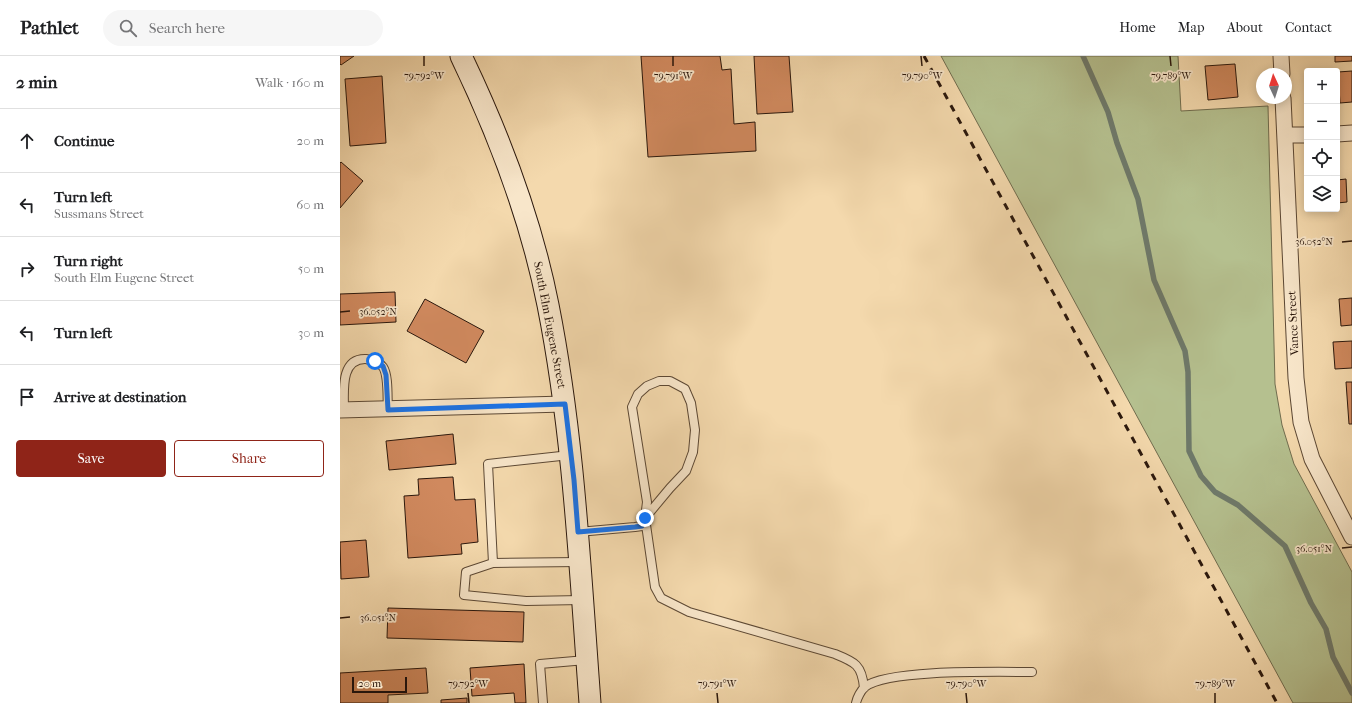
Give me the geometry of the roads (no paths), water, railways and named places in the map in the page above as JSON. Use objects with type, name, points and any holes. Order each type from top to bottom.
[{"type":"main road","name":"South Elm Eugene Street","points":[[461,56],[495,135],[528,223],[548,303],[565,404],[571,455],[590,703]]},
{"type":"street","points":[[1281,56],[1282,68]]},
{"type":"street","name":"Vance Street","points":[[1283,104],[1296,378],[1301,422],[1312,458],[1352,537]]},
{"type":"street","points":[[1340,134],[1352,133]]},
{"type":"street","points":[[1284,135],[1304,135]]},
{"type":"street","points":[[342,410],[388,410],[565,404]]},
{"type":"lane","points":[[342,410],[343,376],[348,365],[356,361],[366,359],[375,361],[383,366],[386,375],[388,410]]},
{"type":"lane","points":[[578,532],[642,526],[645,518],[647,502],[632,407],[638,394],[647,386],[659,381],[670,381],[685,389],[691,403],[694,430],[693,452],[686,471],[645,518],[655,587],[661,598],[689,612],[852,660],[859,667],[863,676],[864,688],[856,703]]},
{"type":"lane","points":[[493,563],[488,464],[571,455]]},
{"type":"lane","points":[[580,562],[493,563],[466,572],[464,595],[526,600],[582,600]]},
{"type":"lane","points":[[543,703],[540,664],[587,660]]},
{"type":"lane","points":[[864,688],[875,682],[901,676],[941,673],[1032,672]]},
{"type":"waterway","points":[[1083,56],[1108,112],[1117,143],[1138,199],[1154,280],[1185,351],[1188,372],[1189,451],[1201,476],[1215,492],[1238,505],[1285,546],[1311,603],[1326,629],[1333,657],[1352,693]]},
{"type":"railway","points":[[924,56],[1277,703]]}]
